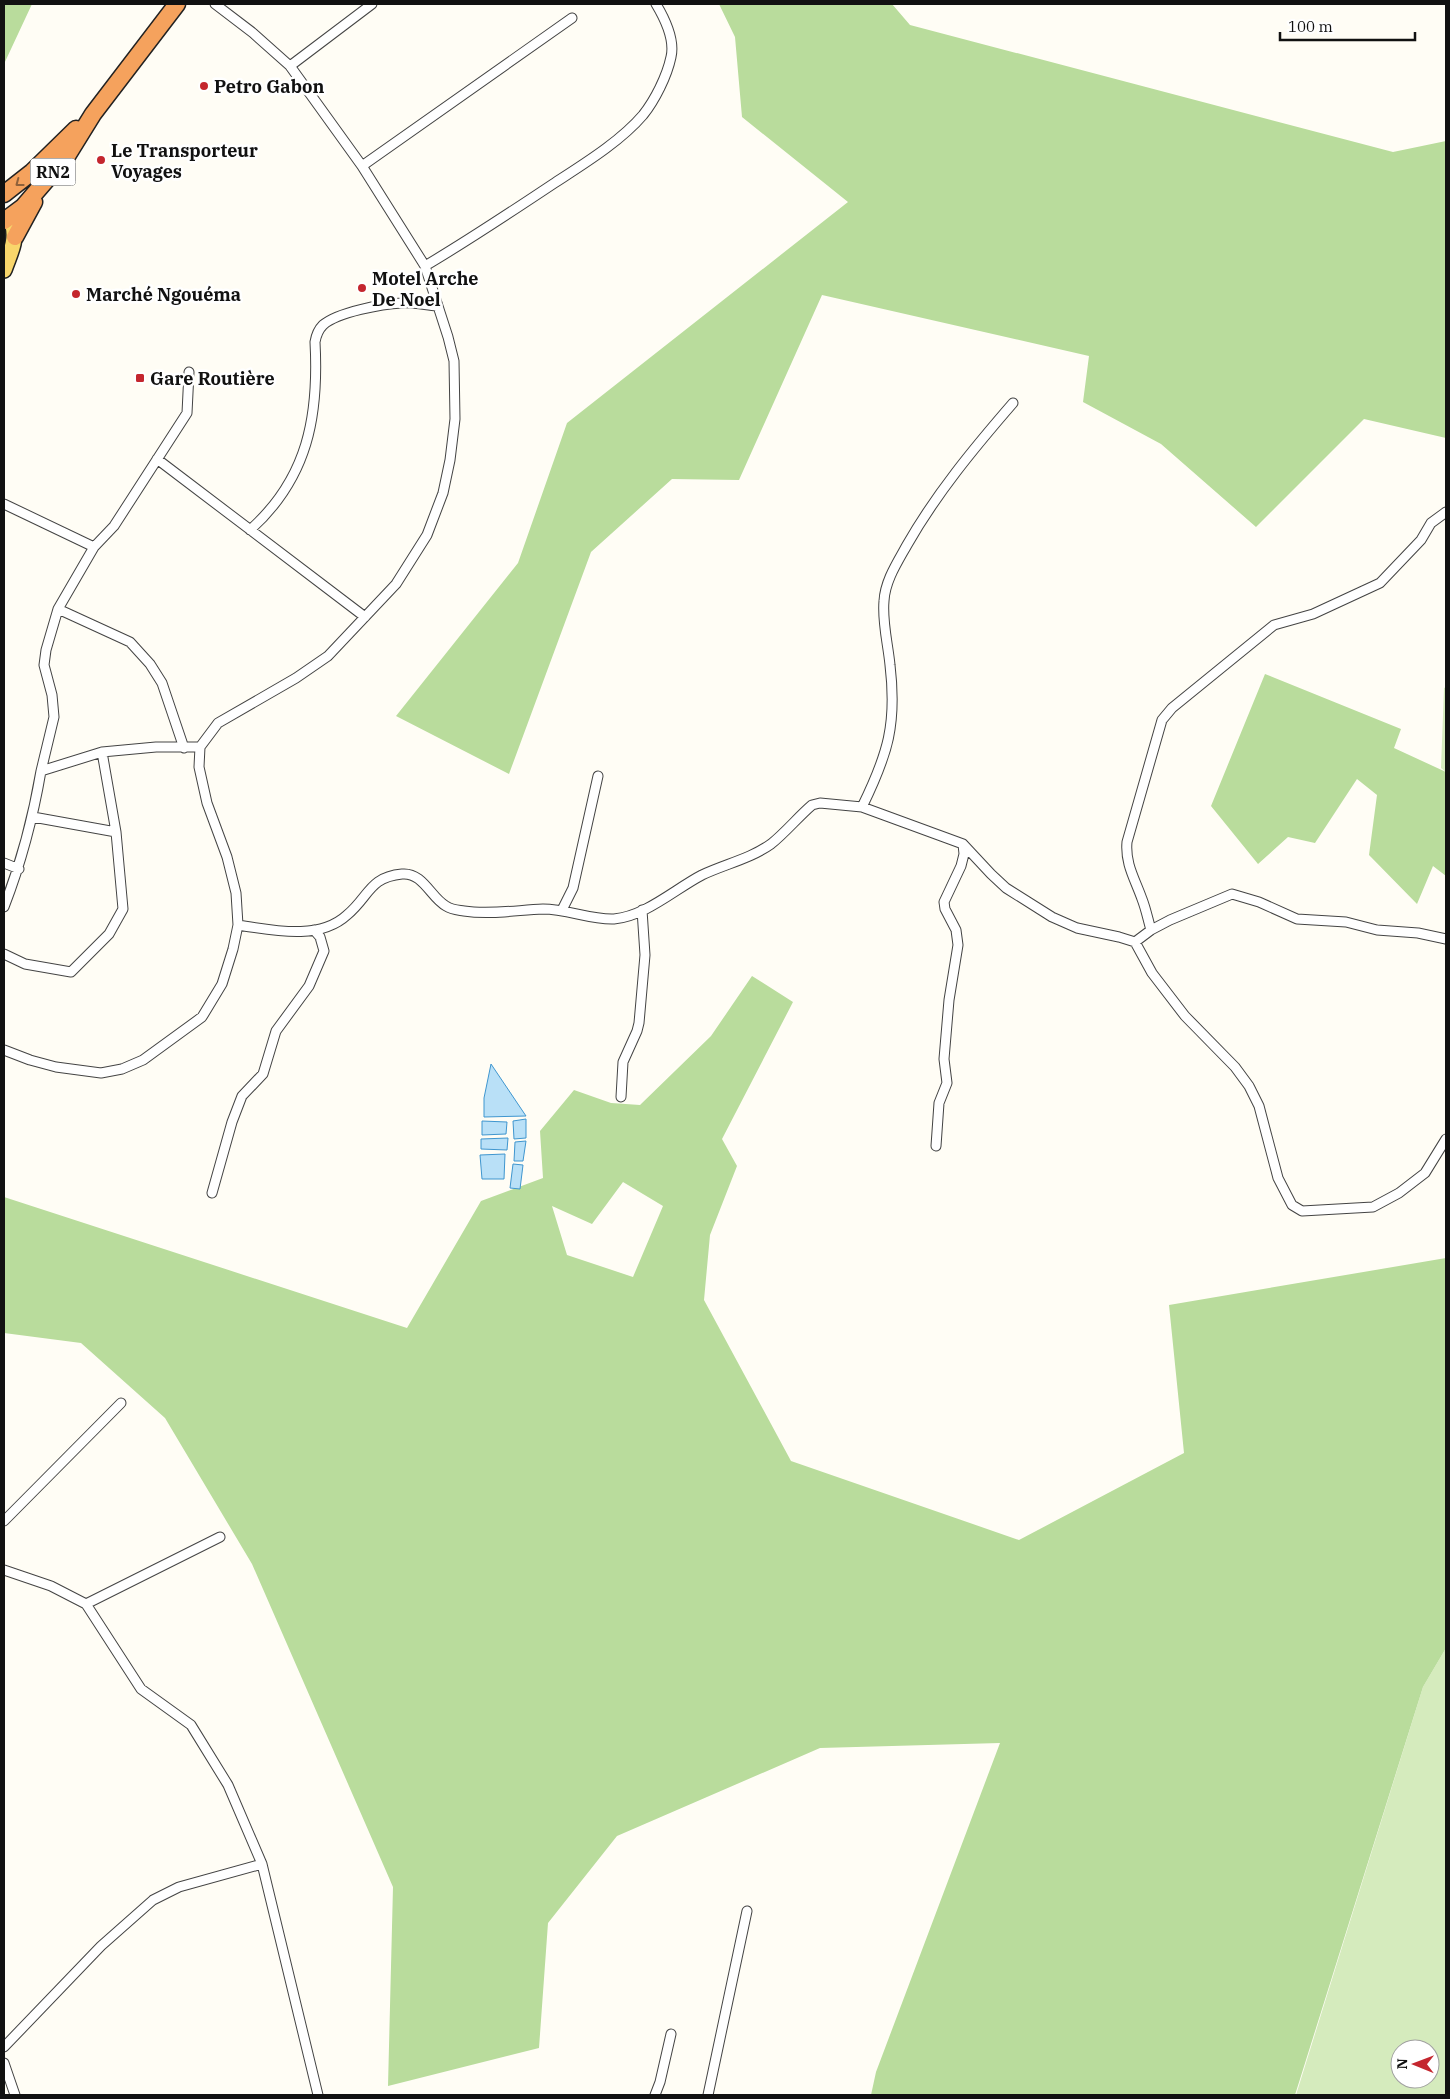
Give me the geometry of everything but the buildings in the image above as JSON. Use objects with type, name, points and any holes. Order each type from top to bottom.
[{"type":"highway","name":"RN2","points":[[5,218],[23,207],[67,156],[93,114],[177,4]]},
{"type":"highway","name":"RN2","points":[[4,194],[32,172],[93,114]]},
{"type":"highway","points":[[15,237],[30,210],[38,190]]},
{"type":"main road","points":[[4,270],[15,237],[14,227],[5,218]]},
{"type":"street","points":[[4,1050],[30,1060],[79,1071],[101,1073],[122,1069],[143,1060],[202,1017],[222,984],[238,925],[236,893],[227,857],[207,803],[199,767],[200,747],[218,723],[296,678],[328,656],[396,584],[427,535],[443,494],[455,419],[454,362],[425,266],[362,166],[290,66],[253,33],[215,4]]},
{"type":"street","points":[[290,66],[372,4]]},
{"type":"street","points":[[425,266],[581,166],[626,131],[643,114],[655,96],[672,56],[671,39],[664,18],[656,4]]},
{"type":"street","points":[[362,166],[572,18]]},
{"type":"street","points":[[250,530],[272,508],[288,484],[303,455],[312,428],[315,393],[315,342],[317,334],[324,324],[340,316],[377,306],[403,303],[437,306]]},
{"type":"street","points":[[4,907],[19,869],[33,817],[41,771],[54,717],[52,695],[44,665],[46,650],[58,609],[94,546],[114,526],[187,413],[189,372]]},
{"type":"street","points":[[862,807],[878,774],[886,751],[892,722],[891,667],[884,602],[886,586],[920,522],[964,460],[1013,403]]},
{"type":"street","points":[[157,460],[365,617]]},
{"type":"street","points":[[4,504],[94,546]]},
{"type":"street","points":[[1151,930],[1143,900],[1129,867],[1126,847],[1162,720],[1172,708],[1274,624],[1313,614],[1380,583],[1421,540],[1431,523],[1446,512]]},
{"type":"street","points":[[58,609],[130,642],[150,664],[162,683],[184,748]]},
{"type":"street","points":[[41,771],[102,752],[156,747],[200,747]]},
{"type":"street","points":[[4,954],[26,964],[71,972],[109,934],[123,908],[116,832],[102,752]]},
{"type":"street","points":[[562,910],[573,888],[598,776]]},
{"type":"street","points":[[238,925],[283,931],[314,930],[326,927],[347,916],[377,882],[388,876],[405,873],[416,876],[444,906],[453,910],[470,912],[562,910],[616,919],[642,910],[703,875],[758,853],[773,842],[812,805],[820,802],[862,807],[963,844],[990,874],[1006,888],[1052,917],[1077,928],[1135,942],[1152,973],[1185,1016],[1235,1067],[1249,1086],[1259,1106],[1278,1178],[1292,1205],[1302,1211],[1373,1207],[1399,1193],[1425,1173],[1446,1140]]},
{"type":"street","points":[[33,817],[116,832]]},
{"type":"street","points":[[936,1146],[939,1103],[947,1083],[944,1051],[948,1000],[958,945],[956,930],[945,909],[944,902],[962,866],[963,844]]},
{"type":"street","points":[[4,863],[19,869]]},
{"type":"street","points":[[1135,942],[1151,930],[1170,920],[1232,894],[1260,902],[1297,918],[1346,922],[1377,930],[1418,933],[1446,939]]},
{"type":"street","points":[[621,1097],[623,1062],[635,1037],[639,1023],[644,955],[642,910]]},
{"type":"street","points":[[212,1193],[232,1122],[242,1096],[263,1074],[276,1031],[309,986],[324,951],[320,937],[314,930]]},
{"type":"street","points":[[4,1521],[121,1403]]},
{"type":"street","points":[[86,1604],[220,1536]]},
{"type":"street","points":[[4,1570],[51,1586],[86,1604],[142,1689],[191,1725],[228,1785],[262,1864],[318,2095]]},
{"type":"street","points":[[4,2047],[101,1946],[153,1900],[179,1887],[262,1864]]},
{"type":"street","points":[[708,2095],[747,1912]]},
{"type":"street","points":[[655,2095],[660,2082],[671,2034]]},
{"type":"street","points":[[4,2063],[15,2095]]},
{"type":"green space","points":[[4,4],[32,4],[4,64]]},
{"type":"green space","points":[[719,4],[892,4],[910,25],[1393,152],[1446,141],[1446,438],[1364,419],[1256,527],[1161,444],[1083,402],[1089,356],[822,295],[739,480],[672,479],[591,552],[509,774],[396,716],[518,563],[567,423],[848,202],[742,117],[735,37]]},
{"type":"green space","points":[[1265,674],[1401,729],[1394,748],[1446,772],[1446,876],[1433,866],[1417,904],[1369,855],[1377,795],[1357,779],[1315,843],[1288,837],[1258,864],[1211,806]]},
{"type":"green space","points":[[1446,687],[1446,772],[1441,768],[1444,688]]},
{"type":"green space","points":[[752,976],[793,1002],[722,1139],[737,1166],[710,1235],[704,1300],[791,1461],[1019,1540],[1184,1453],[1169,1305],[1446,1258],[1446,1648],[1423,1687],[1295,2095],[871,2095],[876,2072],[1000,1743],[820,1748],[617,1836],[548,1923],[539,2048],[388,2086],[393,1887],[252,1564],[165,1418],[81,1343],[4,1333],[4,1197],[407,1328],[481,1201],[543,1178],[540,1131],[574,1090],[611,1103],[640,1105],[711,1036]],"holes":[[[623,1182],[663,1206],[633,1277],[567,1255],[552,1206],[592,1224]]]},
{"type":"green space","points":[[1446,1648],[1446,2095],[1296,2095],[1423,1687]]},
{"type":"water","points":[[491,1064],[526,1116],[484,1117],[484,1098]]},
{"type":"water","points":[[526,1119],[526,1138],[514,1139],[513,1121]]},
{"type":"water","points":[[482,1121],[507,1122],[506,1134],[482,1135]]},
{"type":"water","points":[[508,1138],[507,1150],[481,1149],[481,1139]]},
{"type":"water","points":[[526,1141],[523,1161],[514,1161],[515,1142]]},
{"type":"water","points":[[505,1154],[504,1179],[482,1179],[480,1155]]},
{"type":"water","points":[[513,1164],[523,1165],[520,1189],[510,1188]]},
{"type":"place","name":"Petro Gabon","points":[[204,86]]},
{"type":"place","name":"Le Transporteur Voyages","points":[[101,160]]},
{"type":"place","name":"Motel Arche De Noel","points":[[362,288]]},
{"type":"place","name":"Marché Ngouéma","points":[[76,294]]},
{"type":"place","name":"Gare Routière","points":[[140,378]]}]
